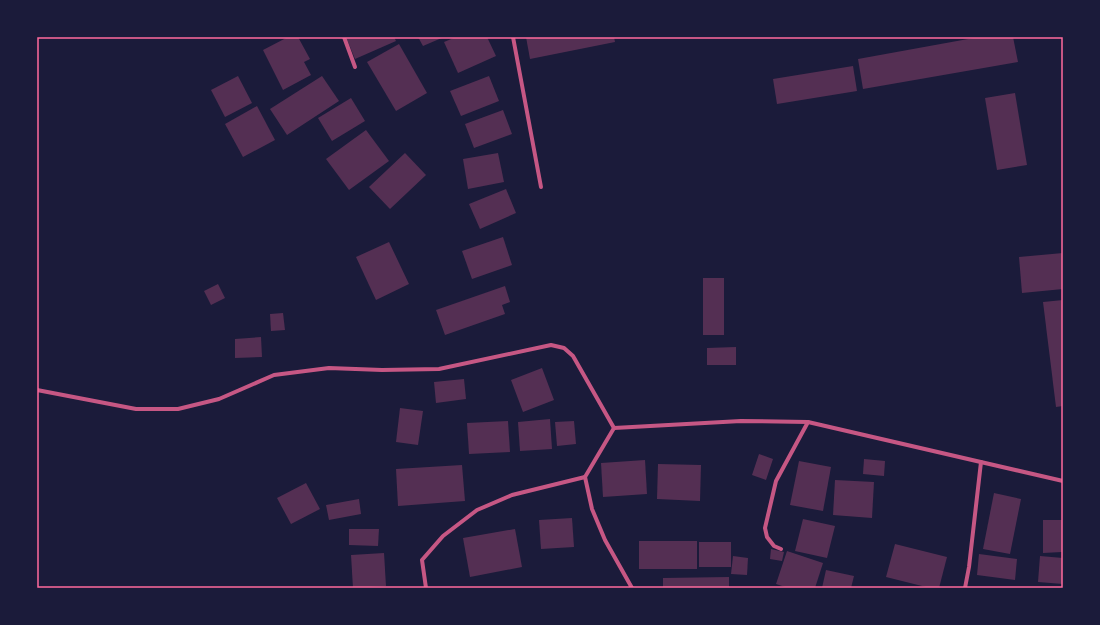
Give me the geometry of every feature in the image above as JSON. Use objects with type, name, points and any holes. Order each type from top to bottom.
[{"type":"street","points":[[344,37],[355,67]]},
{"type":"street","points":[[513,37],[541,187]]},
{"type":"street","points":[[37,390],[136,409],[178,408],[219,398],[274,375],[329,368],[382,370],[438,369],[551,345],[564,348],[573,356],[614,428]]},
{"type":"street","points":[[614,428],[742,421],[808,422],[1063,481]]},
{"type":"street","points":[[781,549],[774,546],[770,541],[767,537],[765,528],[776,481],[808,422]]},
{"type":"street","points":[[614,428],[585,477],[592,508],[605,540],[632,588]]},
{"type":"street","points":[[965,588],[969,567],[981,462]]},
{"type":"street","points":[[426,588],[422,560],[443,536],[477,510],[512,495],[585,477]]},
{"type":"building","points":[[288,37],[298,37],[310,59],[304,62],[311,75],[283,90],[263,50]]},
{"type":"building","points":[[346,37],[394,37],[396,41],[355,59]]},
{"type":"building","points":[[418,37],[444,37],[423,46]]},
{"type":"building","points":[[456,37],[487,37],[496,56],[458,73],[444,42]]},
{"type":"building","points":[[526,37],[614,37],[615,42],[530,59]]},
{"type":"building","points":[[979,37],[1013,37],[1018,62],[863,89],[858,59]]},
{"type":"building","points":[[399,44],[427,93],[396,111],[367,62]]},
{"type":"building","points":[[853,66],[857,91],[777,104],[773,79]]},
{"type":"building","points":[[238,76],[252,103],[225,117],[211,90]]},
{"type":"building","points":[[322,76],[339,101],[287,135],[270,109]]},
{"type":"building","points":[[489,76],[499,101],[461,116],[450,91]]},
{"type":"building","points":[[1015,93],[1027,165],[997,170],[985,98]]},
{"type":"building","points":[[351,98],[365,121],[332,141],[318,118]]},
{"type":"building","points":[[257,106],[275,140],[243,157],[225,124]]},
{"type":"building","points":[[503,110],[512,134],[474,148],[465,124]]},
{"type":"building","points":[[366,130],[389,161],[349,190],[326,159]]},
{"type":"building","points":[[405,153],[426,175],[390,209],[369,187]]},
{"type":"building","points":[[498,153],[504,182],[468,189],[463,159]]},
{"type":"building","points":[[506,189],[516,213],[480,229],[469,204]]},
{"type":"building","points":[[503,237],[512,265],[472,279],[462,251]]},
{"type":"building","points":[[389,242],[409,284],[376,300],[356,257]]},
{"type":"building","points":[[1063,253],[1063,289],[1022,293],[1019,257]]},
{"type":"building","points":[[703,278],[724,278],[724,335],[703,335]]},
{"type":"building","points":[[218,284],[225,298],[211,305],[204,291]]},
{"type":"building","points":[[505,286],[510,302],[502,305],[505,314],[445,335],[436,310]]},
{"type":"building","points":[[1063,300],[1063,406],[1056,407],[1043,302]]},
{"type":"building","points":[[283,313],[285,330],[271,331],[270,314]]},
{"type":"building","points":[[261,337],[262,357],[235,358],[235,339]]},
{"type":"building","points":[[736,347],[736,365],[707,365],[707,348]]},
{"type":"building","points":[[542,368],[554,400],[523,412],[511,380]]},
{"type":"building","points":[[464,379],[466,399],[436,403],[434,382]]},
{"type":"building","points":[[400,408],[423,411],[418,445],[396,442]]},
{"type":"building","points":[[550,419],[552,449],[520,451],[518,422]]},
{"type":"building","points":[[508,421],[510,452],[469,454],[467,423]]},
{"type":"building","points":[[574,421],[576,444],[557,446],[555,422]]},
{"type":"building","points":[[759,454],[773,459],[766,480],[752,475]]},
{"type":"building","points":[[864,459],[885,461],[884,476],[863,474]]},
{"type":"building","points":[[645,460],[647,494],[603,497],[601,463]]},
{"type":"building","points":[[799,461],[831,467],[823,511],[790,505]]},
{"type":"building","points":[[658,464],[701,465],[700,501],[657,499]]},
{"type":"building","points":[[462,465],[465,501],[398,506],[396,469]]},
{"type":"building","points":[[835,480],[874,482],[872,518],[833,515]]},
{"type":"building","points":[[306,483],[320,509],[291,524],[277,498]]},
{"type":"building","points":[[994,493],[1021,499],[1010,554],[983,549]]},
{"type":"building","points":[[359,499],[361,514],[329,520],[326,505]]},
{"type":"building","points":[[572,518],[574,547],[541,549],[539,520]]},
{"type":"building","points":[[803,519],[835,526],[827,558],[795,551]]},
{"type":"building","points":[[1043,520],[1062,520],[1062,552],[1043,553]]},
{"type":"building","points":[[349,529],[379,529],[378,546],[349,545]]},
{"type":"building","points":[[515,529],[522,567],[470,577],[463,538]]},
{"type":"building","points":[[639,541],[697,541],[697,569],[639,569]]},
{"type":"building","points":[[699,542],[731,542],[731,567],[699,567]]},
{"type":"building","points":[[895,544],[947,557],[939,588],[930,588],[886,577]]},
{"type":"building","points":[[771,549],[784,552],[782,561],[770,559]]},
{"type":"building","points":[[787,551],[823,563],[815,588],[788,588],[776,584]]},
{"type":"building","points":[[384,553],[386,586],[353,588],[351,555]]},
{"type":"building","points":[[979,554],[1017,559],[1015,580],[977,575]]},
{"type":"building","points":[[733,556],[748,558],[747,575],[731,574]]},
{"type":"building","points":[[1040,556],[1063,558],[1063,584],[1038,582]]},
{"type":"building","points":[[826,570],[854,576],[851,588],[822,588]]},
{"type":"building","points":[[729,577],[729,588],[663,588],[663,578]]}]
